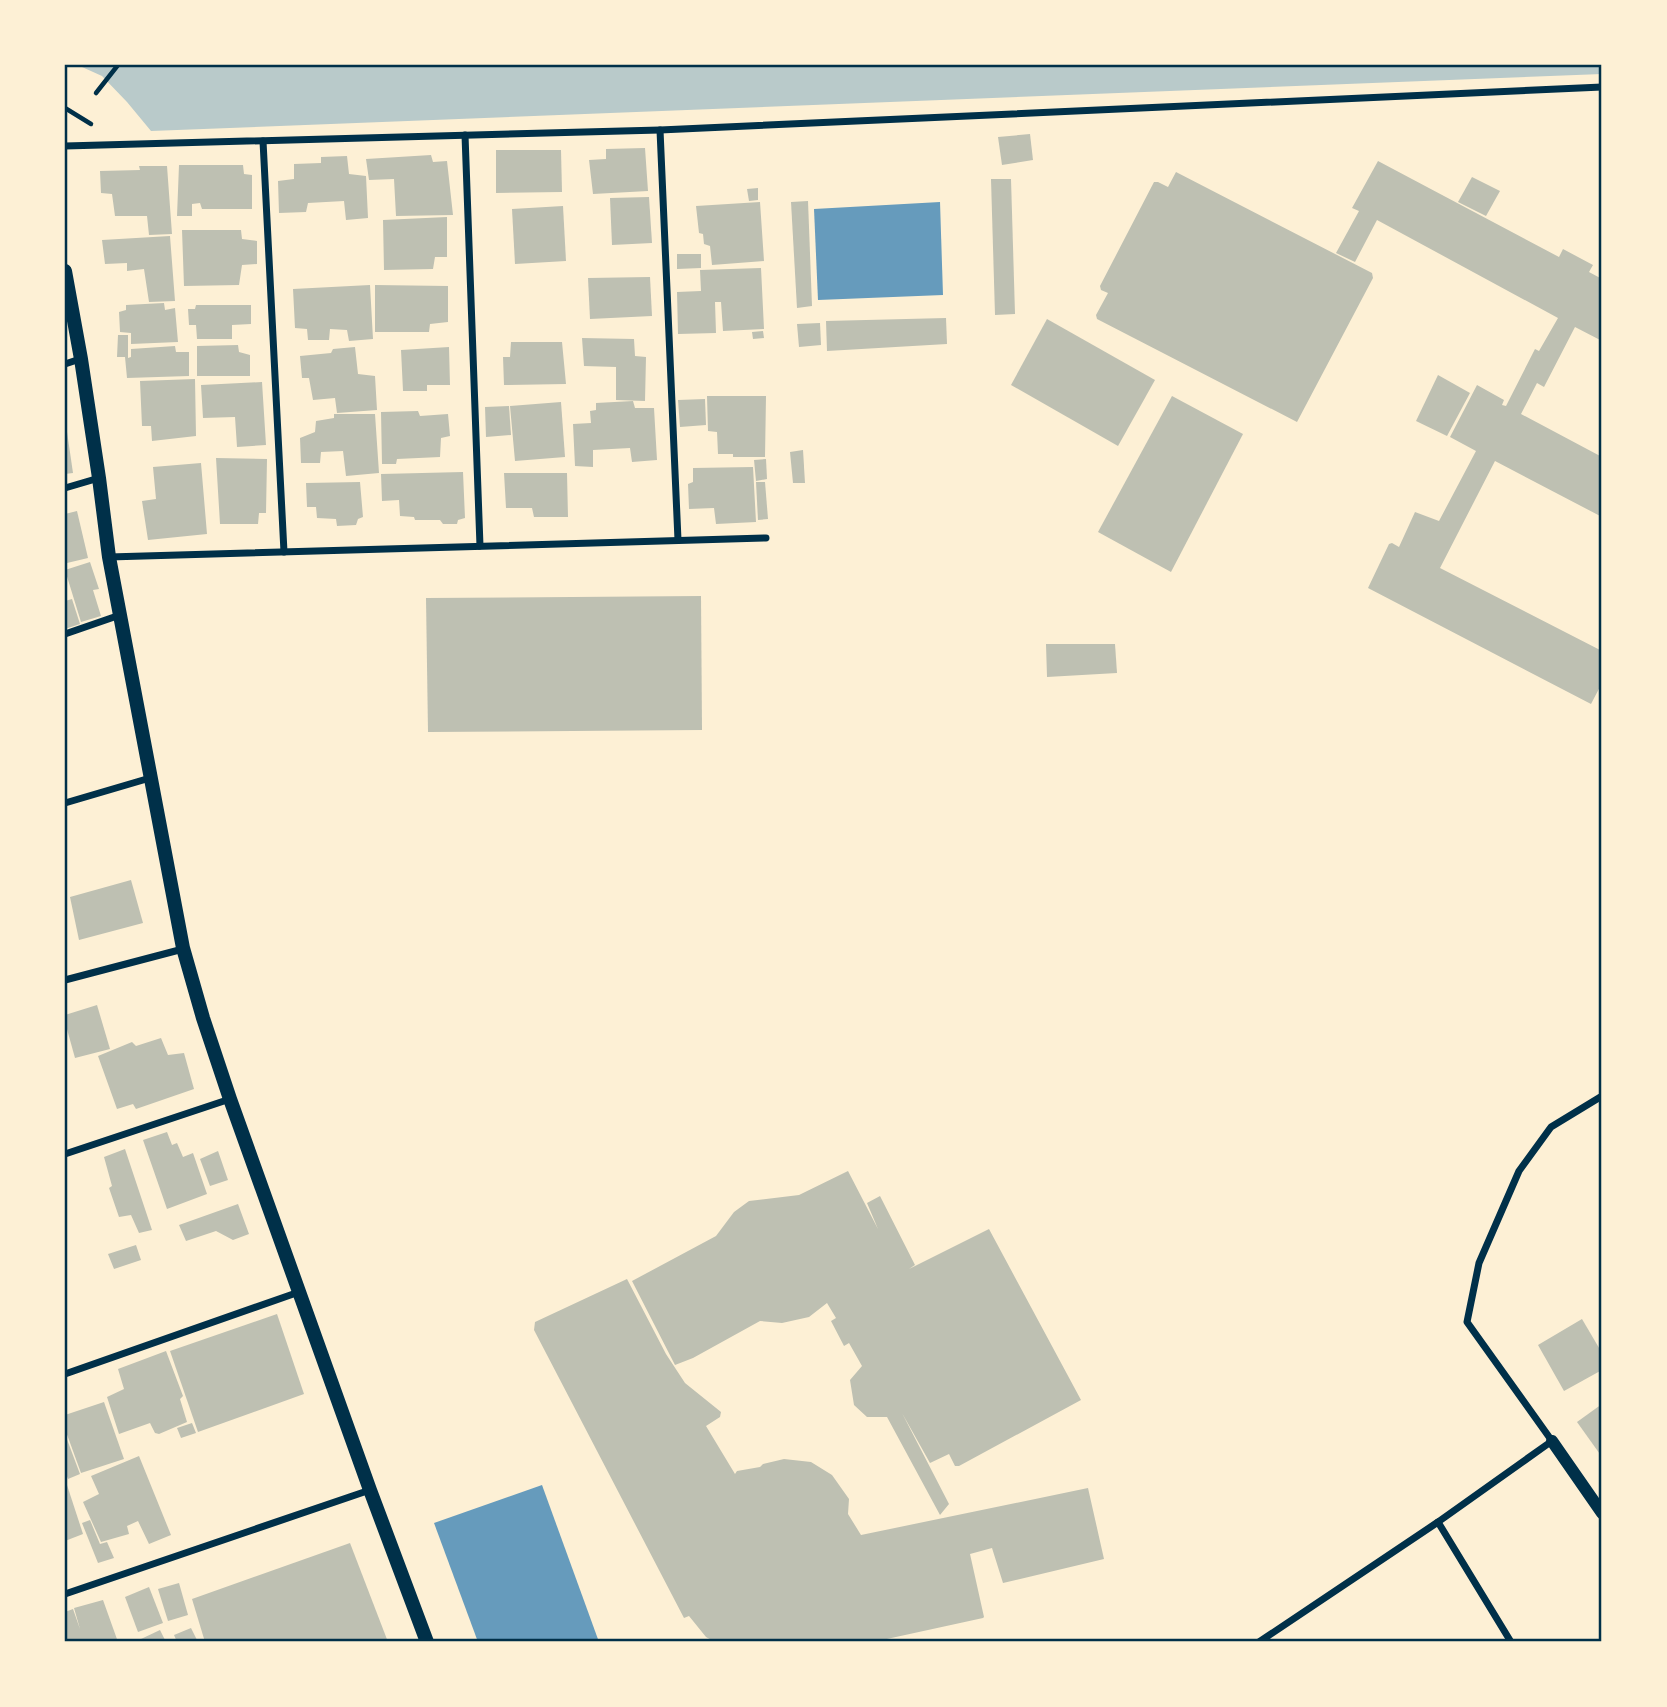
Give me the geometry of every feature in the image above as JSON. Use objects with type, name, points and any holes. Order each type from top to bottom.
[{"type":"main road","points":[[65,271],[81,359],[109,557],[183,948],[230,1099],[427,1642]]},
{"type":"street","points":[[65,146],[660,130],[1602,87]]},
{"type":"street","points":[[660,130],[678,540]]},
{"type":"street","points":[[465,135],[480,546]]},
{"type":"street","points":[[263,141],[284,552]]},
{"type":"street","points":[[65,364],[81,359]]},
{"type":"street","points":[[65,488],[99,478]]},
{"type":"street","points":[[109,557],[766,538]]},
{"type":"street","points":[[65,634],[120,615]]},
{"type":"street","points":[[65,803],[151,778]]},
{"type":"street","points":[[65,981],[183,948]]},
{"type":"street","points":[[1602,1096],[1551,1127],[1519,1171],[1479,1263],[1467,1322],[1552,1441],[1598,1497],[1602,1513]]},
{"type":"street","points":[[65,1154],[230,1099]]},
{"type":"street","points":[[65,1374],[300,1292]]},
{"type":"street","points":[[1259,1642],[1438,1522],[1552,1441]]},
{"type":"street","points":[[65,1594],[370,1490]]},
{"type":"street","points":[[1438,1522],[1511,1642]]},
{"type":"path","points":[[96,93],[118,65]]},
{"type":"path","points":[[65,108],[94,126]]},
{"type":"shaded area","points":[[82,65],[1602,65],[1602,74],[151,131],[102,76]]},
{"type":"water","points":[[940,202],[943,295],[818,300],[814,209]]},
{"type":"water","points":[[542,1485],[599,1642],[478,1642],[434,1523]]},
{"type":"building","points":[[1030,134],[1033,160],[1002,165],[998,137]]},
{"type":"building","points":[[645,148],[648,191],[593,194],[589,160],[606,159],[606,149]]},
{"type":"building","points":[[496,150],[561,150],[562,192],[496,193]]},
{"type":"building","points":[[431,155],[433,162],[447,161],[453,215],[396,216],[394,179],[369,180],[366,159]]},
{"type":"building","points":[[347,156],[349,174],[366,176],[368,218],[346,220],[344,201],[308,203],[306,212],[279,213],[278,181],[294,179],[294,164],[321,163],[321,157]]},
{"type":"building","points":[[1378,161],[1559,257],[1563,249],[1593,265],[1589,272],[1602,279],[1602,341],[1575,327],[1544,387],[1537,383],[1521,414],[1602,457],[1602,517],[1495,461],[1440,568],[1602,651],[1602,683],[1591,704],[1368,588],[1389,544],[1399,547],[1415,512],[1439,521],[1476,451],[1450,437],[1477,385],[1504,400],[1502,405],[1506,406],[1535,349],[1539,351],[1558,318],[1377,220],[1355,262],[1336,253],[1359,211],[1352,208]]},
{"type":"building","points":[[179,165],[243,165],[244,174],[252,175],[252,209],[202,209],[200,203],[192,204],[192,216],[177,216]]},
{"type":"building","points":[[139,166],[167,166],[172,234],[149,235],[147,216],[115,216],[112,194],[101,193],[100,171],[140,170]]},
{"type":"building","points":[[1176,172],[1372,273],[1373,278],[1297,422],[1097,319],[1096,315],[1108,293],[1101,290],[1100,286],[1154,182],[1168,187]]},
{"type":"building","points":[[1472,177],[1500,191],[1486,216],[1458,202]]},
{"type":"building","points":[[991,179],[1011,179],[1015,314],[995,315]]},
{"type":"building","points":[[758,188],[758,200],[749,201],[747,189]]},
{"type":"building","points":[[649,197],[652,243],[612,245],[610,198]]},
{"type":"building","points":[[808,201],[812,306],[797,308],[791,202]]},
{"type":"building","points":[[760,202],[764,261],[712,265],[710,246],[704,244],[703,234],[699,233],[696,206]]},
{"type":"building","points":[[563,206],[566,261],[515,264],[512,209]]},
{"type":"building","points":[[447,217],[447,257],[435,257],[433,269],[384,270],[383,220]]},
{"type":"building","points":[[182,230],[241,230],[242,239],[257,241],[257,264],[242,265],[239,285],[184,286]]},
{"type":"building","points":[[170,236],[175,301],[149,302],[144,269],[127,271],[127,263],[105,264],[102,240]]},
{"type":"building","points":[[677,254],[701,254],[701,268],[677,269]]},
{"type":"building","points":[[761,268],[764,329],[723,331],[721,302],[715,302],[716,333],[678,334],[677,292],[701,291],[700,270]]},
{"type":"building","points":[[650,277],[652,316],[590,319],[588,278]]},
{"type":"building","points":[[370,285],[373,339],[349,341],[347,330],[330,329],[329,340],[308,340],[307,329],[295,328],[293,289]]},
{"type":"building","points":[[375,285],[448,286],[448,322],[430,324],[429,332],[375,332]]},
{"type":"building","points":[[164,303],[165,310],[175,308],[178,342],[131,344],[131,333],[120,332],[119,312],[126,310],[126,305]]},
{"type":"building","points":[[196,305],[251,305],[251,324],[232,325],[232,339],[197,339],[196,325],[189,325],[188,309],[195,309]]},
{"type":"building","points":[[946,318],[947,344],[827,351],[826,321]]},
{"type":"building","points":[[1047,319],[1155,380],[1118,446],[1011,385]]},
{"type":"building","points":[[820,323],[821,345],[799,347],[797,324]]},
{"type":"building","points":[[763,331],[764,338],[753,339],[752,332]]},
{"type":"building","points":[[118,335],[128,335],[128,358],[131,357],[131,349],[175,346],[176,352],[189,352],[189,376],[127,378],[125,357],[117,357]]},
{"type":"building","points":[[582,338],[634,339],[635,356],[646,357],[645,401],[616,400],[616,367],[584,366]]},
{"type":"building","points":[[511,342],[562,342],[566,384],[504,385],[503,357],[510,357]]},
{"type":"building","points":[[238,345],[239,352],[250,355],[250,376],[197,376],[197,346]]},
{"type":"building","points":[[355,347],[358,374],[375,376],[377,410],[337,413],[335,398],[313,400],[309,378],[302,378],[300,356]]},
{"type":"building","points":[[449,347],[450,385],[427,385],[427,391],[403,391],[401,350]]},
{"type":"building","points":[[1438,375],[1470,393],[1447,436],[1416,421]]},
{"type":"building","points":[[195,379],[196,436],[152,441],[151,426],[142,426],[140,381]]},
{"type":"building","points":[[262,382],[266,445],[237,447],[235,417],[203,418],[201,385]]},
{"type":"building","points":[[707,396],[766,396],[765,457],[718,454],[717,432],[708,431]]},
{"type":"building","points":[[1172,396],[1243,434],[1171,572],[1098,532]]},
{"type":"building","points":[[705,399],[706,425],[680,427],[678,400]]},
{"type":"building","points":[[633,401],[635,408],[654,408],[657,460],[632,462],[630,448],[593,450],[593,467],[575,466],[573,424],[591,423],[590,411],[596,410],[596,403]]},
{"type":"building","points":[[561,402],[565,457],[515,461],[510,406]]},
{"type":"building","points":[[509,406],[511,435],[486,437],[485,407]]},
{"type":"building","points":[[418,411],[420,416],[448,414],[450,436],[441,438],[440,457],[397,459],[396,464],[382,464],[381,412]]},
{"type":"building","points":[[334,414],[375,414],[379,473],[346,476],[343,451],[321,452],[320,463],[301,463],[300,438],[315,432],[316,421],[334,418]]},
{"type":"building","points":[[65,425],[73,473],[65,474]]},
{"type":"building","points":[[803,450],[805,483],[793,483],[790,452]]},
{"type":"building","points":[[216,458],[267,459],[266,513],[259,513],[258,524],[220,524]]},
{"type":"building","points":[[766,459],[767,479],[756,481],[754,460]]},
{"type":"building","points":[[201,463],[207,534],[148,540],[142,501],[156,499],[153,467]]},
{"type":"building","points":[[753,467],[756,522],[716,524],[714,508],[689,509],[688,484],[693,482],[693,468]]},
{"type":"building","points":[[463,472],[465,518],[458,520],[457,524],[400,516],[399,500],[382,501],[381,474]]},
{"type":"building","points":[[504,473],[567,473],[568,517],[534,517],[532,508],[506,508]]},
{"type":"building","points":[[360,482],[363,517],[358,519],[356,525],[337,526],[336,519],[317,518],[316,507],[307,507],[306,483]]},
{"type":"building","points":[[756,482],[765,482],[768,519],[758,520]]},
{"type":"building","points":[[77,511],[88,558],[67,563],[65,514]]},
{"type":"building","points":[[90,562],[99,589],[93,590],[101,616],[81,622],[65,570]]},
{"type":"building","points":[[701,596],[702,730],[428,732],[426,598]]},
{"type":"building","points":[[72,599],[80,624],[65,629],[65,601]]},
{"type":"building","points":[[1046,644],[1115,644],[1117,673],[1047,677]]},
{"type":"building","points":[[131,880],[143,923],[79,940],[70,897]]},
{"type":"building","points":[[97,1005],[110,1049],[75,1058],[65,1015]]},
{"type":"building","points":[[161,1038],[168,1055],[184,1053],[194,1089],[136,1109],[133,1104],[117,1109],[98,1056],[132,1042],[136,1046]]},
{"type":"building","points":[[167,1132],[172,1145],[177,1143],[183,1157],[193,1153],[207,1194],[167,1209],[143,1140]]},
{"type":"building","points":[[125,1149],[152,1230],[139,1233],[131,1215],[119,1217],[109,1188],[112,1186],[104,1157]]},
{"type":"building","points":[[218,1151],[228,1180],[210,1186],[200,1159]]},
{"type":"building","points":[[848,1171],[878,1229],[867,1203],[880,1196],[915,1265],[909,1269],[989,1229],[1081,1400],[959,1466],[955,1466],[949,1454],[930,1463],[902,1413],[949,1504],[940,1515],[887,1417],[867,1417],[854,1405],[850,1380],[862,1366],[849,1343],[844,1346],[831,1321],[836,1318],[827,1303],[809,1317],[782,1323],[760,1321],[675,1365],[632,1281],[716,1236],[734,1212],[749,1201],[799,1195]]},
{"type":"building","points":[[238,1204],[249,1234],[233,1240],[216,1231],[186,1241],[179,1225]]},
{"type":"building","points":[[136,1245],[141,1260],[114,1269],[108,1254]]},
{"type":"building","points":[[627,1279],[666,1354],[685,1383],[721,1412],[720,1417],[706,1426],[735,1474],[737,1471],[784,1459],[811,1462],[832,1475],[849,1499],[848,1514],[861,1535],[1088,1488],[1104,1559],[1003,1583],[992,1548],[970,1554],[983,1618],[873,1642],[715,1642],[706,1637],[689,1616],[684,1618],[534,1330],[535,1322]]},
{"type":"building","points":[[277,1314],[304,1394],[198,1432],[170,1351]]},
{"type":"building","points":[[1582,1319],[1602,1353],[1602,1370],[1564,1391],[1538,1345]]},
{"type":"building","points":[[166,1351],[183,1396],[180,1399],[187,1422],[159,1434],[155,1433],[150,1423],[119,1434],[107,1397],[124,1389],[118,1369]]},
{"type":"building","points":[[104,1402],[124,1459],[81,1473],[65,1429],[65,1415]]},
{"type":"building","points":[[1602,1404],[1602,1457],[1577,1422]]},
{"type":"building","points":[[192,1423],[196,1433],[181,1438],[177,1428]]},
{"type":"building","points":[[65,1434],[80,1474],[68,1479],[65,1471]]},
{"type":"building","points":[[139,1456],[171,1535],[149,1544],[138,1521],[127,1526],[129,1534],[101,1542],[83,1502],[99,1494],[91,1476]]},
{"type":"building","points":[[67,1485],[83,1534],[65,1541],[65,1486]]},
{"type":"building","points":[[90,1520],[100,1544],[107,1542],[114,1558],[98,1563],[82,1523]]},
{"type":"building","points":[[350,1543],[388,1642],[205,1642],[192,1599]]},
{"type":"building","points":[[179,1583],[188,1615],[168,1621],[158,1589]]},
{"type":"building","points":[[149,1587],[163,1623],[138,1632],[125,1597]]},
{"type":"building","points":[[103,1600],[118,1642],[65,1642],[65,1612],[73,1609],[80,1629],[74,1608]]},
{"type":"building","points":[[191,1628],[198,1642],[177,1642],[174,1635]]},
{"type":"building","points":[[160,1630],[166,1642],[142,1642],[141,1639]]}]
